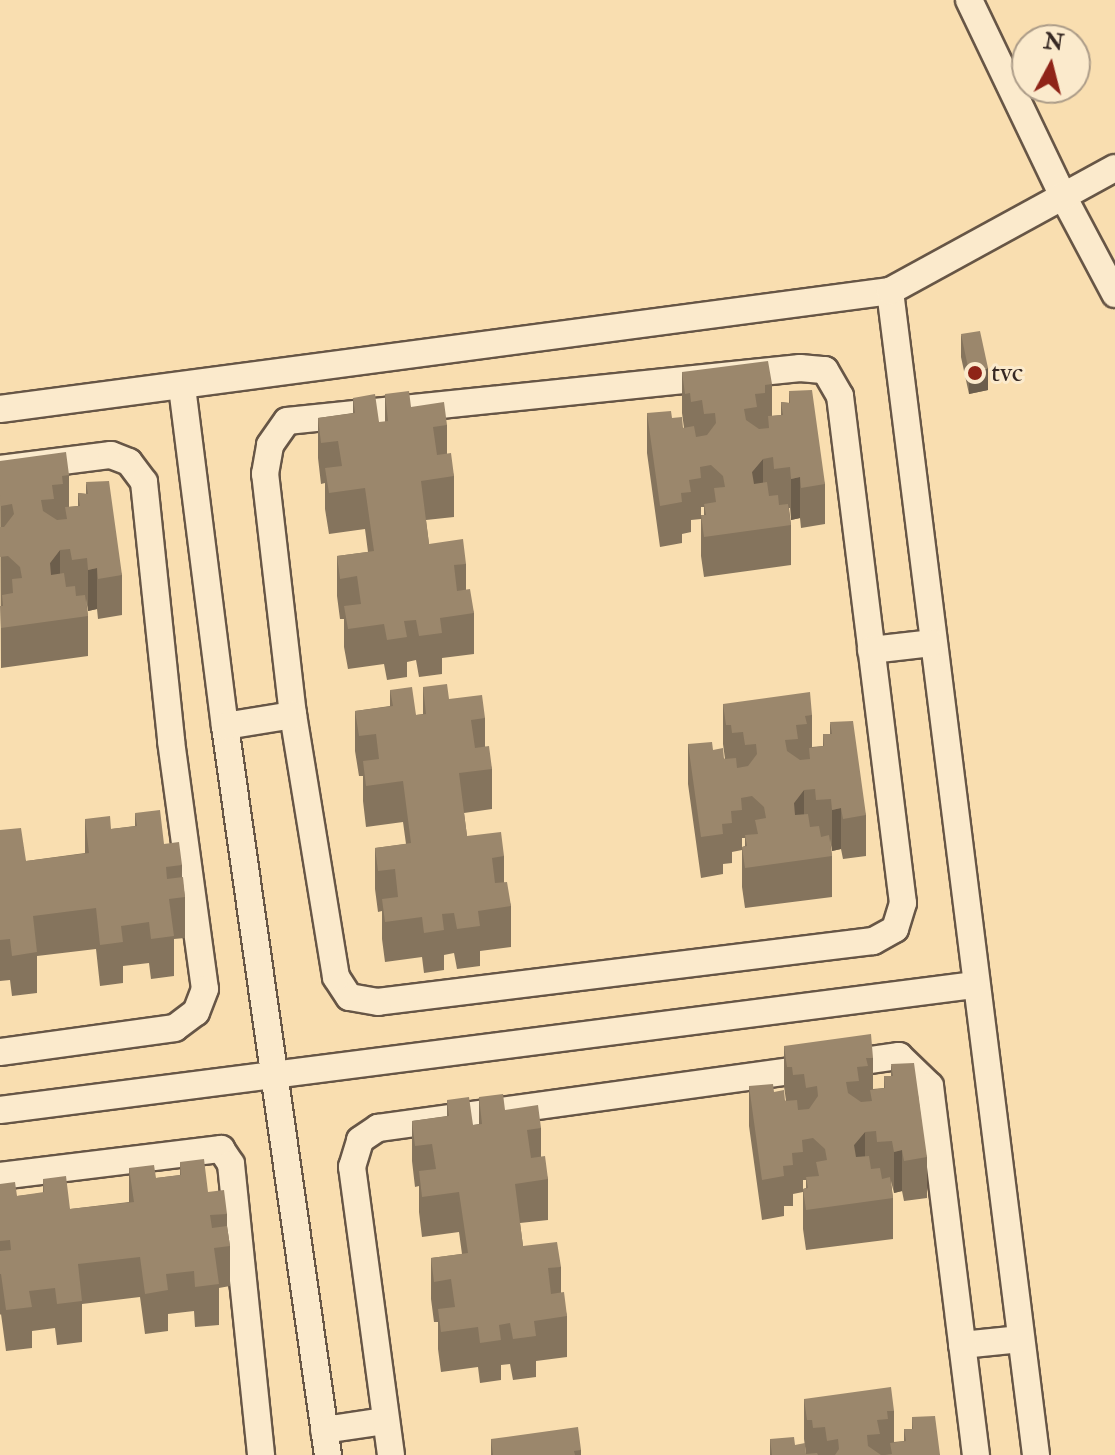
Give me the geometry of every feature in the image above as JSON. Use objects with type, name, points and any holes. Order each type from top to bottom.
[{"type":"street","points":[[969,0],[1063,196],[1115,294]]},
{"type":"street","points":[[0,409],[890,291],[1115,168]]},
{"type":"street","points":[[890,291],[1036,1455]]},
{"type":"street","points":[[800,368],[825,370],[840,396],[871,650],[903,903],[895,929],[873,941],[378,1002],[349,997],[336,977],[293,715],[265,474],[270,445],[287,421],[800,368]]},
{"type":"street","points":[[182,387],[225,726],[326,1442],[385,1421]]},
{"type":"street","points":[[0,469],[111,455],[129,462],[144,482],[171,741],[205,989],[196,1012],[175,1028],[0,1052]]},
{"type":"street","points":[[871,650],[932,643]]},
{"type":"street","points":[[225,726],[293,715]]},
{"type":"street","points":[[0,1110],[975,985]]},
{"type":"street","points":[[391,1455],[352,1167],[360,1140],[378,1128],[899,1056],[930,1086],[976,1455]]},
{"type":"street","points":[[0,1176],[221,1149],[231,1164],[261,1455]]},
{"type":"street","points":[[962,1345],[1021,1339]]},
{"type":"building","points":[[980,331],[988,368],[969,372],[961,334]]},
{"type":"building","points":[[768,361],[772,384],[765,385],[765,393],[755,394],[757,407],[744,409],[746,420],[759,429],[769,428],[768,416],[783,415],[781,402],[790,403],[789,391],[812,390],[825,484],[801,488],[800,477],[791,479],[790,467],[774,469],[773,457],[763,459],[752,472],[754,484],[767,482],[769,496],[778,495],[779,505],[788,504],[791,525],[704,537],[701,515],[706,515],[704,504],[716,502],[714,488],[725,487],[723,476],[711,465],[700,467],[701,478],[689,480],[691,492],[681,493],[682,502],[660,506],[647,413],[671,411],[672,418],[682,417],[683,428],[694,426],[696,437],[707,435],[716,423],[715,413],[704,414],[702,400],[691,402],[690,393],[685,394],[682,372]]},
{"type":"building","points":[[409,391],[411,407],[444,402],[447,425],[433,427],[437,455],[451,453],[454,476],[421,481],[429,544],[463,539],[466,564],[454,565],[457,591],[470,589],[474,613],[440,618],[442,633],[419,636],[416,620],[404,621],[407,637],[387,640],[384,624],[348,629],[344,606],[361,604],[357,576],[340,579],[337,556],[374,551],[365,488],[329,493],[325,468],[342,466],[338,441],[321,443],[318,418],[355,413],[353,398],[375,394],[379,422],[388,421],[385,394]]},
{"type":"building","points":[[66,452],[69,475],[62,476],[63,484],[52,485],[54,499],[41,500],[43,511],[57,520],[67,519],[65,507],[80,506],[78,493],[88,494],[86,482],[109,481],[122,575],[98,579],[97,568],[88,570],[87,558],[72,560],[70,549],[60,550],[50,563],[51,575],[64,573],[66,587],[75,586],[76,596],[85,595],[88,616],[1,628],[2,595],[13,593],[12,579],[22,578],[20,567],[8,556],[0,557],[0,527],[4,527],[14,514],[12,504],[1,506],[0,461]]},
{"type":"building","points":[[447,684],[449,699],[482,695],[485,718],[471,720],[475,748],[489,746],[492,769],[459,773],[467,836],[501,832],[504,856],[492,858],[495,883],[507,882],[511,906],[478,911],[480,926],[457,929],[454,913],[442,914],[444,930],[424,933],[422,917],[385,922],[382,899],[398,897],[395,869],[378,871],[375,848],[411,843],[403,781],[366,786],[363,761],[379,759],[376,734],[359,736],[355,711],[393,706],[390,690],[412,687],[416,715],[426,714],[423,687]]},
{"type":"building","points":[[810,692],[812,715],[805,716],[807,724],[796,725],[798,739],[785,740],[787,751],[800,760],[810,759],[809,748],[824,746],[823,734],[832,734],[830,722],[853,721],[866,815],[843,819],[841,808],[832,810],[831,799],[816,800],[815,789],[804,790],[794,803],[795,815],[808,814],[810,827],[819,826],[821,837],[829,835],[832,856],[745,868],[742,847],[747,846],[745,835],[758,834],[755,820],[766,818],[764,807],[752,796],[741,798],[742,810],[731,811],[732,823],[722,824],[723,834],[701,837],[688,744],[712,742],[713,750],[723,748],[724,759],[736,758],[737,768],[748,766],[757,754],[756,744],[745,745],[743,732],[732,733],[731,725],[726,725],[723,704]]},
{"type":"building","points":[[160,810],[164,844],[179,842],[182,865],[166,867],[167,879],[183,877],[185,897],[169,899],[174,936],[151,939],[149,922],[121,926],[123,942],[100,945],[96,908],[33,916],[37,952],[12,956],[10,939],[0,940],[0,830],[21,828],[26,861],[89,853],[85,819],[110,816],[111,829],[137,826],[135,813]]},
{"type":"building","points":[[871,1034],[873,1058],[866,1058],[868,1066],[857,1067],[859,1081],[846,1082],[848,1093],[861,1102],[872,1101],[870,1090],[885,1088],[884,1076],[893,1076],[891,1064],[914,1063],[927,1157],[904,1161],[902,1150],[894,1152],[892,1141],[877,1142],[876,1131],[865,1132],[854,1145],[856,1157],[869,1156],[871,1169],[880,1168],[882,1179],[890,1177],[893,1198],[806,1210],[803,1189],[808,1188],[806,1177],[819,1176],[816,1162],[827,1160],[825,1149],[813,1138],[802,1140],[803,1152],[792,1153],[793,1165],[783,1166],[784,1176],[762,1180],[749,1086],[773,1084],[774,1092],[784,1090],[785,1101],[797,1100],[798,1110],[809,1109],[818,1096],[817,1086],[806,1088],[804,1074],[793,1075],[792,1067],[787,1067],[784,1046]]},
{"type":"building","points":[[503,1094],[505,1110],[538,1105],[541,1128],[527,1130],[531,1158],[545,1156],[548,1179],[515,1184],[523,1246],[557,1242],[561,1267],[548,1268],[551,1294],[564,1292],[567,1316],[534,1321],[536,1336],[513,1339],[510,1323],[499,1325],[501,1340],[480,1343],[478,1327],[441,1332],[438,1309],[455,1307],[451,1279],[434,1282],[431,1258],[468,1253],[459,1192],[422,1197],[419,1171],[436,1169],[432,1144],[415,1146],[412,1121],[449,1116],[447,1100],[469,1097],[473,1125],[482,1124],[479,1097]]},
{"type":"building","points":[[204,1159],[208,1192],[224,1190],[227,1214],[210,1215],[212,1228],[227,1226],[230,1246],[214,1248],[219,1284],[195,1287],[194,1271],[166,1274],[168,1290],[145,1294],[140,1257],[78,1264],[82,1301],[57,1304],[55,1288],[29,1291],[32,1307],[6,1310],[0,1251],[11,1250],[10,1240],[0,1241],[0,1184],[15,1182],[17,1196],[44,1192],[43,1179],[66,1176],[70,1209],[134,1202],[129,1168],[154,1165],[156,1178],[181,1175],[180,1162]]},
{"type":"building","points":[[891,1387],[894,1411],[887,1411],[888,1419],[877,1420],[880,1434],[867,1435],[868,1446],[881,1455],[835,1455],[839,1449],[838,1439],[827,1441],[825,1427],[813,1428],[812,1420],[807,1420],[804,1399]]},
{"type":"building","points":[[935,1416],[940,1455],[885,1455],[892,1454],[890,1443],[906,1441],[904,1429],[913,1429],[912,1417]]},
{"type":"building","points":[[578,1427],[581,1450],[574,1451],[575,1455],[493,1455],[491,1439]]},
{"type":"building","points":[[794,1437],[795,1445],[805,1443],[806,1454],[818,1455],[772,1455],[770,1439]]},
{"type":"place","name":"tvc","points":[[975,373]]}]
